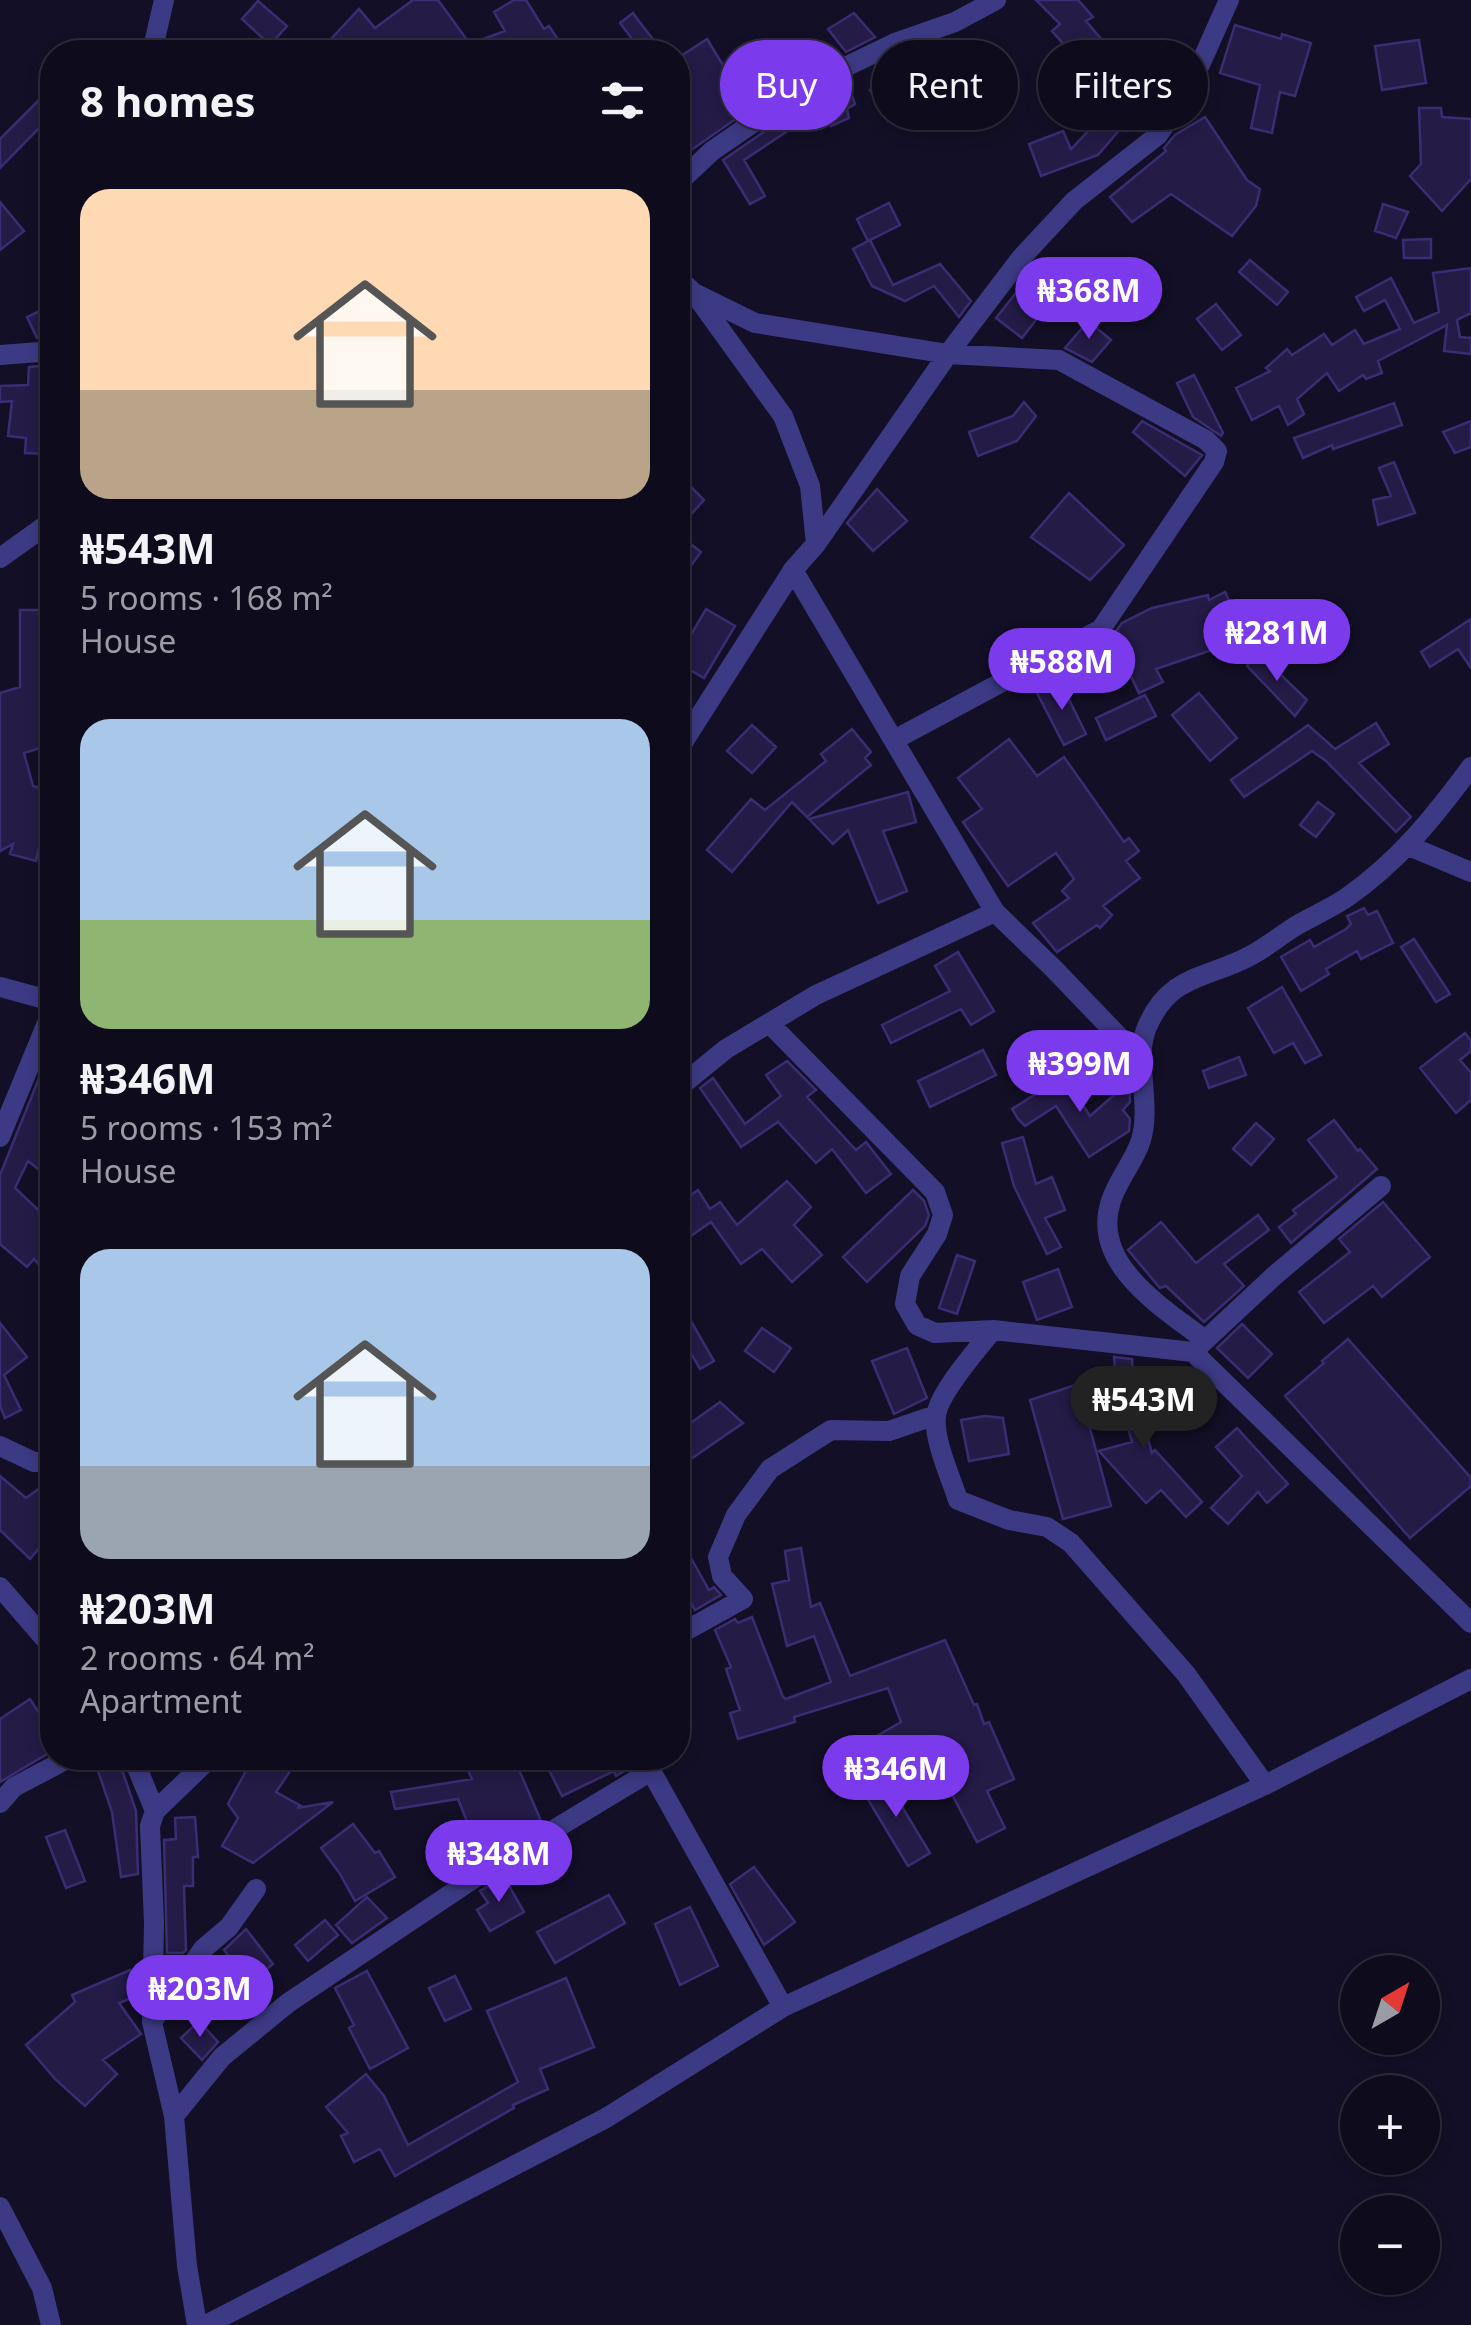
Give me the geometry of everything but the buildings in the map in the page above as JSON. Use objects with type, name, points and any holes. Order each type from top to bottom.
[{"type":"street","points":[[155,40],[164,0]]},
{"type":"street","points":[[690,171],[712,150],[808,85],[895,43],[955,22],[996,0]]},
{"type":"street","points":[[690,731],[794,570],[948,354],[1042,233],[1074,201],[1158,135],[1190,87],[1229,0]]},
{"type":"street","points":[[690,289],[783,416],[810,486],[816,544]]},
{"type":"street","points":[[694,293],[754,323],[948,354],[1059,360],[1206,440],[1217,451],[1203,478],[1101,629],[894,740]]},
{"type":"street","points":[[0,355],[40,352]]},
{"type":"street","points":[[0,558],[40,529]]},
{"type":"street","points":[[794,570],[995,912],[1082,998],[1143,1066]]},
{"type":"street","points":[[1471,767],[1409,846],[1344,899],[1250,956],[1197,975],[1174,989],[1158,1006],[1142,1044],[1146,1091],[1143,1135],[1109,1206],[1107,1230],[1110,1251],[1142,1290],[1471,1623]]},
{"type":"street","points":[[1409,846],[1471,872]]},
{"type":"street","points":[[690,1078],[726,1049],[816,996],[995,912]]},
{"type":"street","points":[[0,987],[40,998]]},
{"type":"street","points":[[770,1024],[934,1192],[943,1214],[937,1234],[910,1276],[905,1304],[917,1325],[935,1333],[993,1330],[1199,1346],[1380,1186]]},
{"type":"street","points":[[0,1138],[40,1041]]},
{"type":"street","points":[[993,1330],[962,1367],[936,1414],[941,1448],[958,1500],[1010,1520],[1048,1528],[1071,1543],[1186,1674],[1265,1785]]},
{"type":"street","points":[[690,1629],[744,1600],[722,1576],[718,1557],[736,1515],[770,1469],[831,1430],[889,1431],[936,1414]]},
{"type":"street","points":[[0,1446],[40,1462]]},
{"type":"street","points":[[0,1587],[40,1633]]},
{"type":"street","points":[[215,2323],[606,2118],[783,2007],[1265,1785],[1471,1679]]},
{"type":"street","points":[[0,1803],[14,1788],[47,1770]]},
{"type":"street","points":[[138,1770],[155,1812]]},
{"type":"street","points":[[190,1770],[155,1812],[150,1826],[152,2022],[174,2116],[187,2266],[197,2325]]},
{"type":"street","points":[[174,2116],[222,2057],[288,2003],[641,1770]]},
{"type":"street","points":[[653,1770],[783,2007]]},
{"type":"street","points":[[152,2022],[203,1949],[229,1927],[256,1889]]},
{"type":"street","points":[[0,2207],[42,2288],[50,2325]]}]
